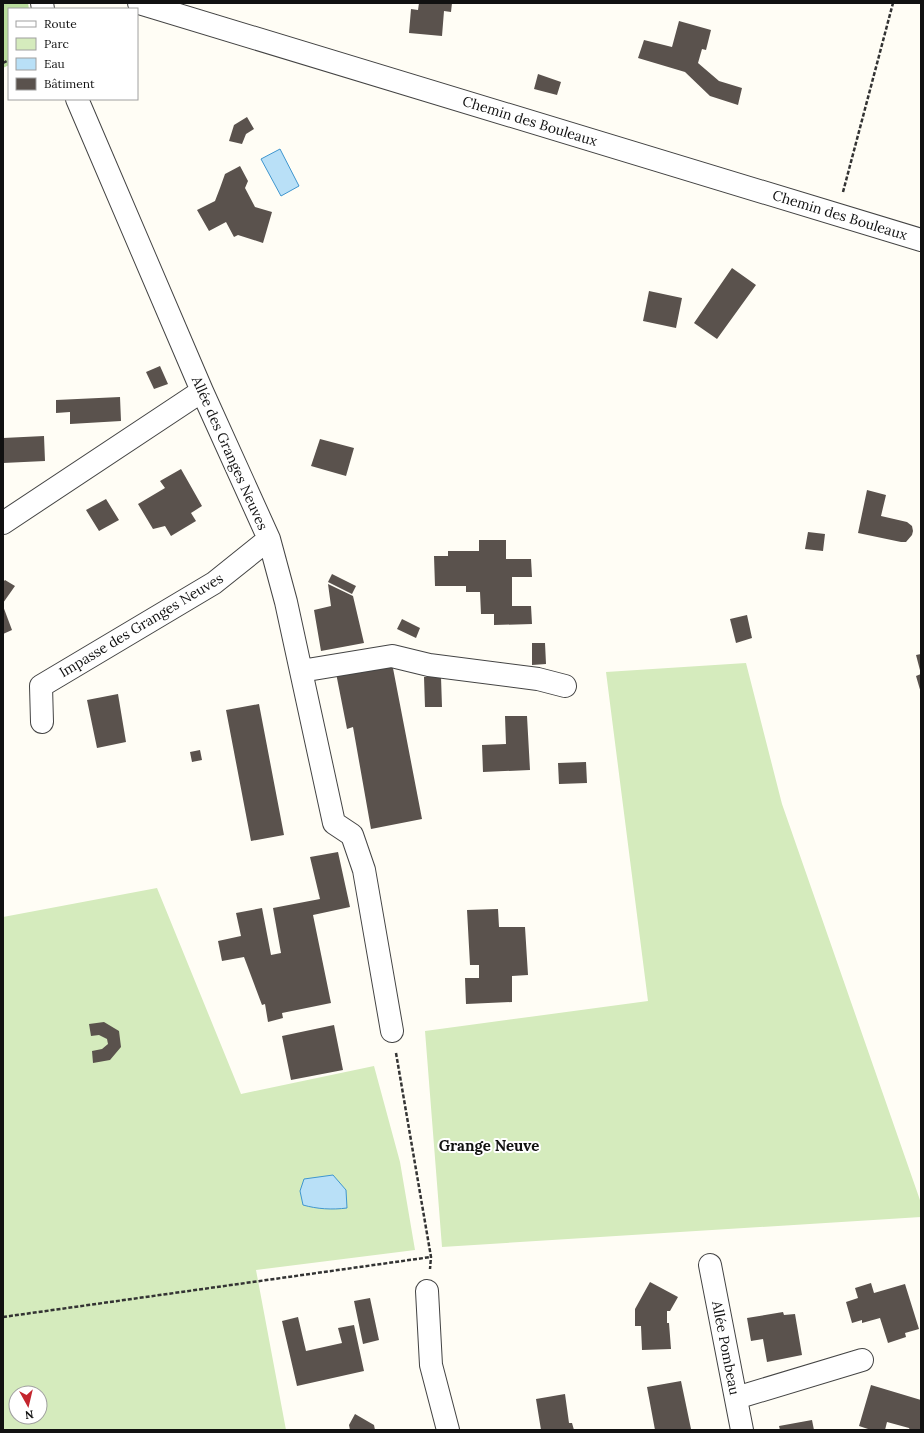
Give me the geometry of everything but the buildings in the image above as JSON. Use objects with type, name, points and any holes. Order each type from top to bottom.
[{"type":"street","name":"Chemin des Bouleaux","points":[[139,3],[921,240]]},
{"type":"street","name":"Allée des Granges Neuves","points":[[77,100],[202,391],[269,539],[286,602],[334,822],[352,835],[364,870],[392,1032]]},
{"type":"street","points":[[3,524],[202,391]]},
{"type":"street","name":"Impasse des Granges Neuves","points":[[42,722],[41,686],[214,583],[269,539]]},
{"type":"street","points":[[301,671],[392,656],[429,665],[538,679],[565,686]]},
{"type":"street","name":"Allée Pombeau","points":[[710,1265],[742,1430]]},
{"type":"street","points":[[427,1291],[431,1365],[448,1430]]},
{"type":"street","points":[[736,1398],[862,1360]]},
{"type":"path","points":[[838,215],[893,3]]},
{"type":"path","points":[[392,1032],[431,1257],[427,1291]]},
{"type":"path","points":[[3,1317],[431,1257]]},
{"type":"green space","points":[[3,3],[28,3],[29,8],[8,8],[8,66],[3,68]]},
{"type":"green space","points":[[746,663],[782,804],[921,1203],[921,1217],[442,1247],[425,1031],[648,1001],[606,672]]},
{"type":"green space","points":[[157,888],[241,1094],[374,1066],[400,1162],[415,1250],[256,1270],[286,1430],[3,1430],[3,917]]},
{"type":"water","points":[[280,149],[299,186],[281,196],[261,159]]},
{"type":"water","points":[[333,1175],[346,1190],[347,1208],[325,1209],[303,1205],[300,1191],[304,1179]]},
{"type":"district","name":"Grange Neuve","points":[[489,1145]]}]
